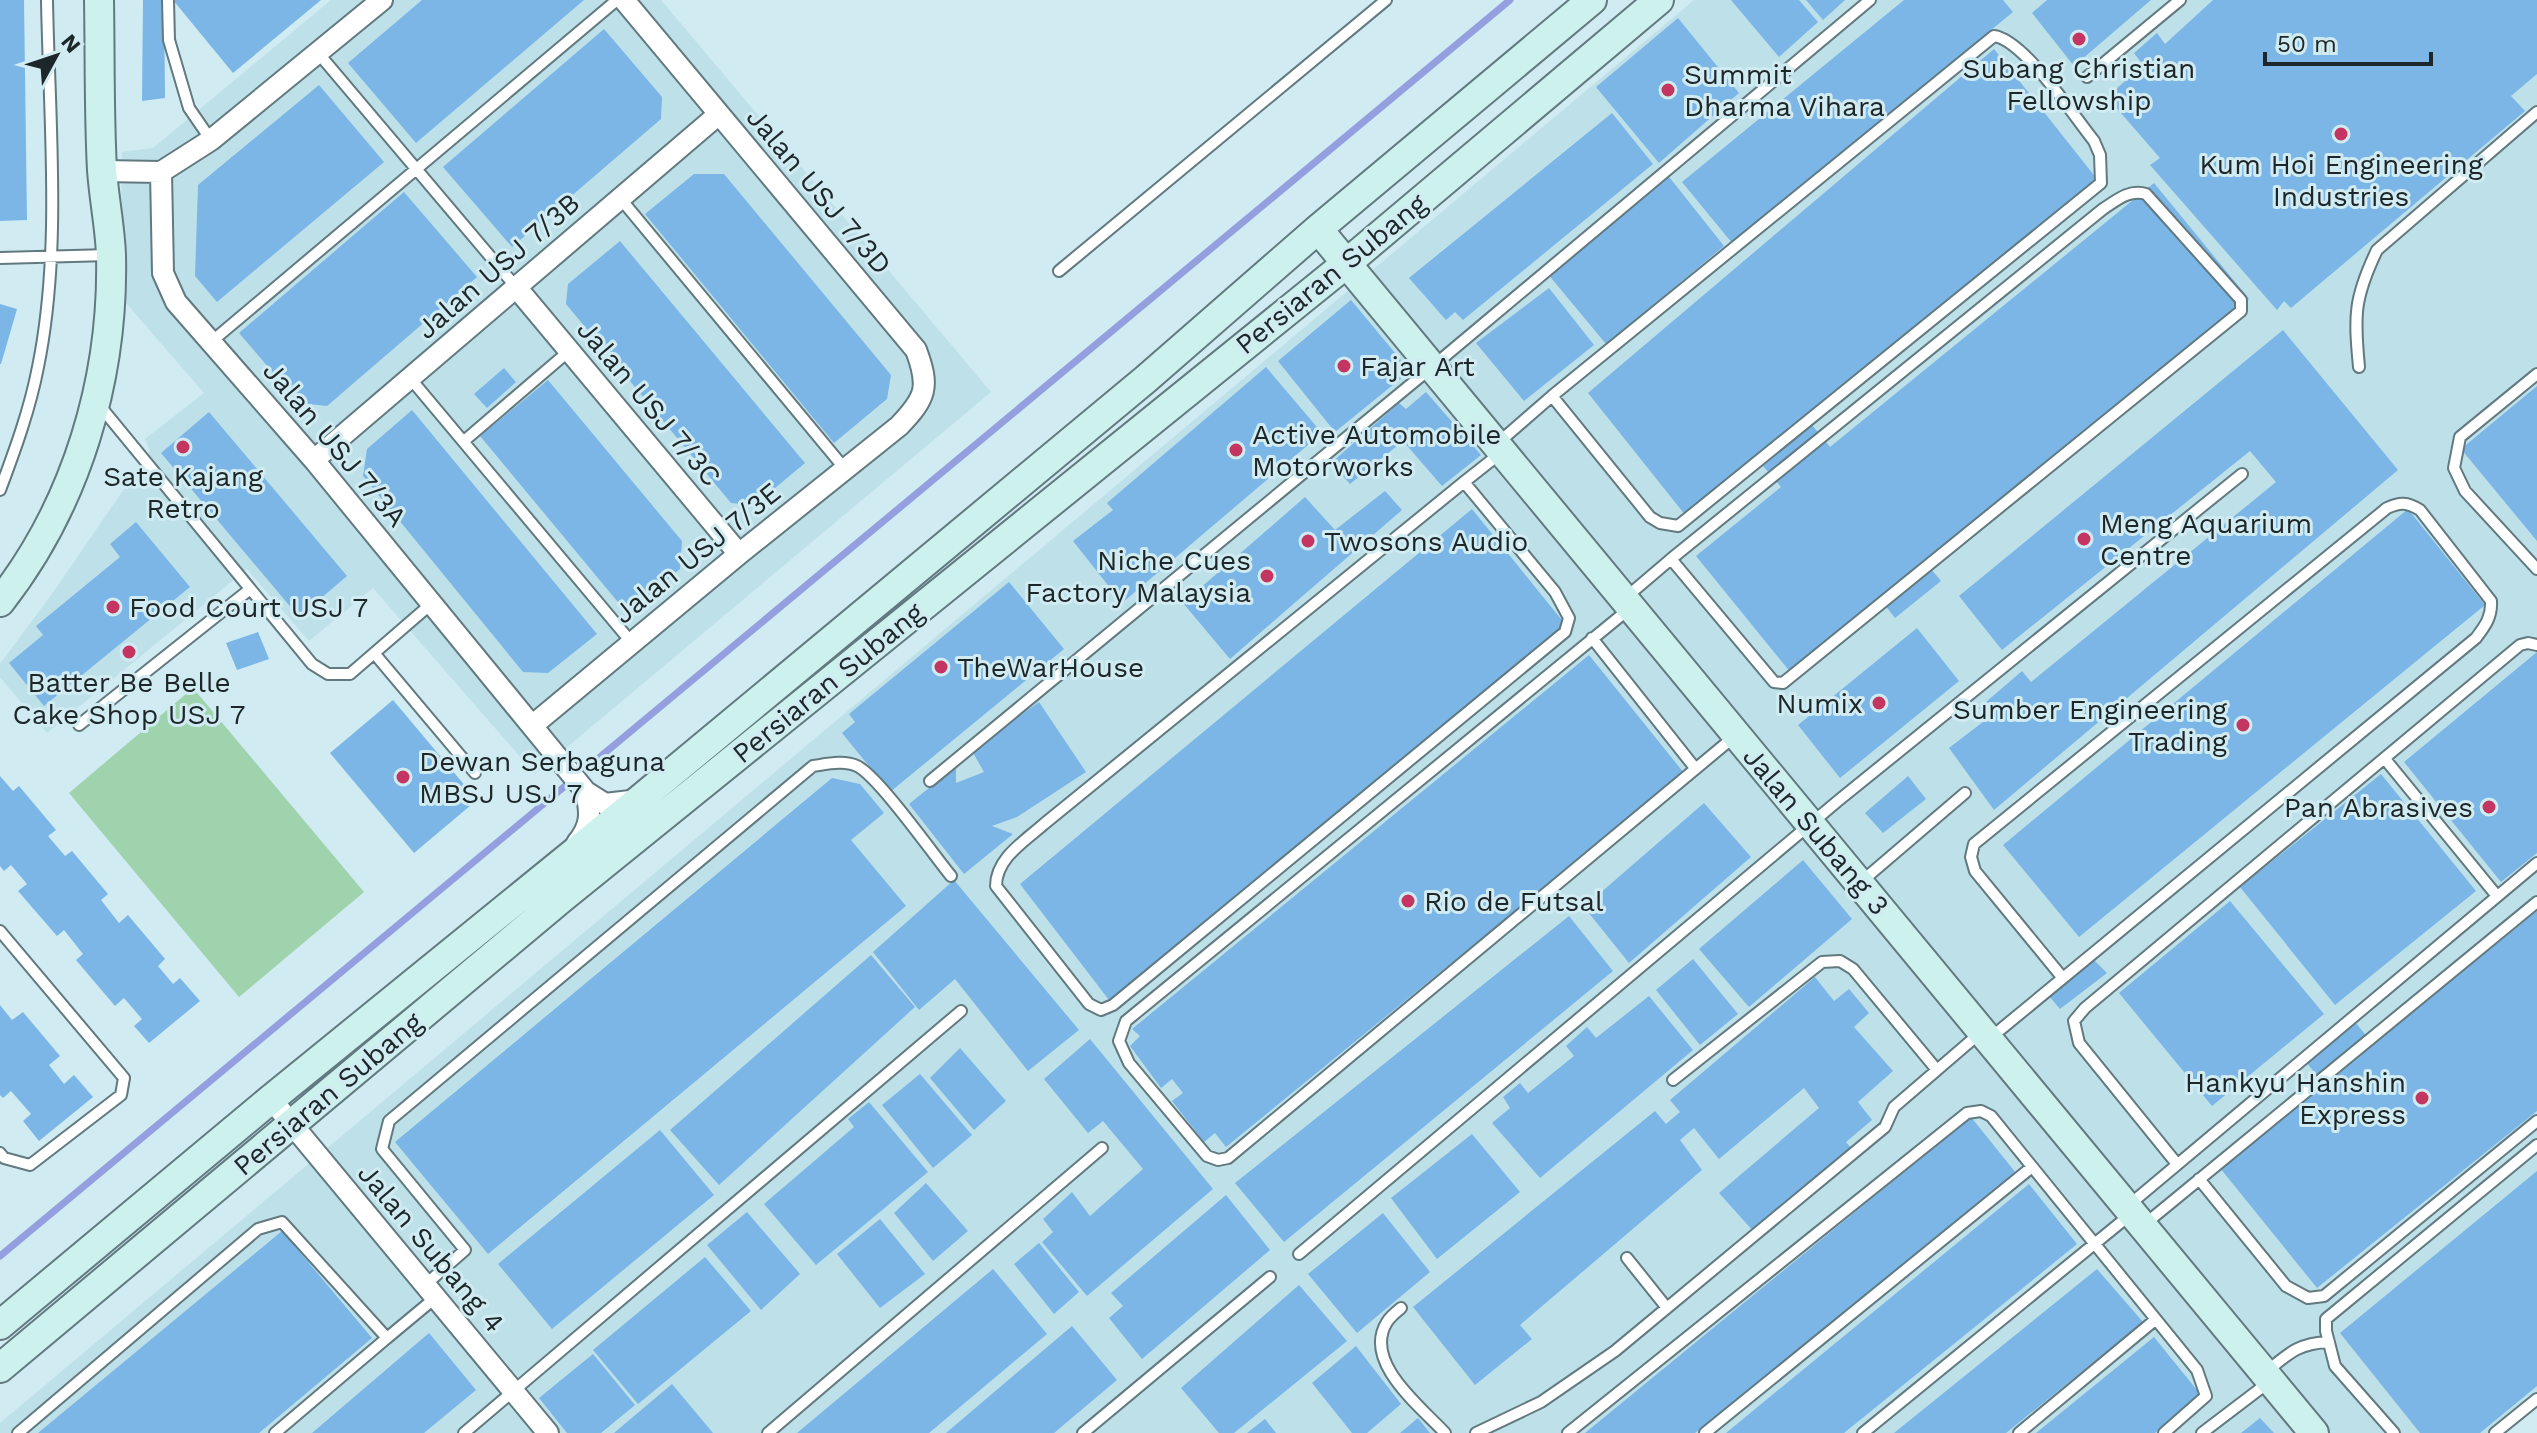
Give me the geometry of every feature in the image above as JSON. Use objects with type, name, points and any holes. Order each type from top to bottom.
[{"type":"street","points":[[0,602],[39,544],[64,494],[87,435],[102,380],[111,255],[102,171],[99,0]]},
{"type":"street","points":[[102,171],[161,172],[211,140],[382,0]]},
{"type":"street","name":"Jalan USJ 7/3D","points":[[624,0],[916,350],[924,371],[925,392],[914,411],[899,426]]},
{"type":"street","name":"Persiaran Subang","points":[[0,1325],[1146,379],[1318,229],[1592,0]]},
{"type":"street","name":"Persiaran Subang","points":[[0,1368],[562,898],[1347,263],[1659,0]]},
{"type":"street","name":"Jalan USJ 7/3B","points":[[314,460],[719,114]]},
{"type":"street","name":"Jalan USJ 7/3A","points":[[161,172],[163,273],[176,302],[314,460],[586,792]]},
{"type":"street","name":"Jalan Subang 3","points":[[1318,229],[2311,1431]]},
{"type":"street","name":"Jalan USJ 7/3C","points":[[516,287],[739,554]]},
{"type":"street","name":"Jalan USJ 7/3E","points":[[533,725],[899,426]]},
{"type":"street","points":[[586,792],[605,804],[639,800]]},
{"type":"street","points":[[565,859],[588,831],[591,814],[586,792]]},
{"type":"street","name":"Jalan Subang 4","points":[[271,1099],[548,1433]]},
{"type":"lane","points":[[0,490],[21,434],[38,366],[52,256],[47,0]]},
{"type":"lane","points":[[168,0],[169,40],[189,108],[211,140]]},
{"type":"lane","points":[[211,342],[617,0]]},
{"type":"lane","points":[[1059,271],[1386,0]]},
{"type":"lane","points":[[930,781],[1870,0]]},
{"type":"lane","points":[[2087,77],[2180,0]]},
{"type":"lane","points":[[1464,482],[1555,592],[1569,618],[1565,632],[1113,1005],[1101,1010],[1089,1004],[996,886],[996,873],[1004,860],[1044,824],[1464,482],[1552,396],[1994,36],[2010,41],[2027,57],[2094,141],[2100,155],[2101,183],[1678,526],[1660,523],[1650,517],[1552,396]]},
{"type":"lane","points":[[319,54],[516,287]]},
{"type":"lane","points":[[2359,367],[2354,319],[2363,279],[2377,250],[2537,112]]},
{"type":"lane","points":[[1671,559],[1774,682],[1783,683],[2241,311],[2241,300],[2146,194],[2138,192],[2123,196],[2103,209],[1671,559],[1592,638],[1126,1021],[1119,1046],[1129,1063],[1207,1156],[1218,1160],[1228,1158],[1736,734]]},
{"type":"lane","points":[[620,198],[845,469]]},
{"type":"lane","points":[[0,258],[111,255]]},
{"type":"lane","points":[[464,441],[569,351]]},
{"type":"lane","points":[[2537,374],[2460,437],[2454,468],[2465,491],[2537,569]]},
{"type":"lane","points":[[410,378],[632,643]]},
{"type":"lane","points":[[96,402],[312,664],[328,674],[350,674],[431,604]]},
{"type":"lane","points":[[1299,1254],[1811,824],[2242,474]]},
{"type":"lane","points":[[1476,1433],[1541,1402],[1615,1351],[1885,1127],[1894,1107],[1937,1070],[2062,977],[2476,638],[2487,624],[2492,610],[2491,601],[2420,510],[2409,503],[2397,503],[2387,508],[1974,844],[1971,857],[1975,871],[2062,977]]},
{"type":"lane","points":[[79,725],[249,590]]},
{"type":"lane","points":[[1592,638],[1695,768]]},
{"type":"lane","points":[[2177,1164],[2079,1043],[2074,1021],[2085,1008],[2520,645],[2537,645]]},
{"type":"lane","points":[[374,653],[475,773]]},
{"type":"lane","points":[[2385,759],[2497,896]]},
{"type":"lane","points":[[275,1433],[387,1338],[465,1250],[382,1149],[389,1121],[813,766],[840,763],[857,766],[875,781],[951,876]]},
{"type":"lane","points":[[1859,883],[1965,793]]},
{"type":"lane","points":[[2134,1215],[2177,1164],[2537,863]]},
{"type":"lane","points":[[1863,1433],[2093,1244],[2134,1215],[2199,1179],[2537,902]]},
{"type":"lane","points":[[0,931],[124,1078],[121,1095],[30,1165],[4,1158],[0,1153]]},
{"type":"lane","points":[[1673,1080],[1822,962],[1840,961],[1853,969],[1937,1070]]},
{"type":"lane","points":[[464,1433],[961,1011]]},
{"type":"lane","points":[[1568,1433],[1967,1113],[1981,1111],[1991,1116],[2197,1370],[2206,1396],[2164,1433]]},
{"type":"lane","points":[[2199,1179],[2286,1286],[2308,1298],[2324,1296],[2537,1121]]},
{"type":"lane","points":[[2394,1433],[2335,1366],[2326,1319],[2537,1145]]},
{"type":"lane","points":[[768,1433],[1102,1148]]},
{"type":"lane","points":[[1705,1433],[2032,1167]]},
{"type":"lane","points":[[18,1433],[258,1229],[282,1222],[387,1338]]},
{"type":"lane","points":[[1627,1258],[1667,1308]]},
{"type":"lane","points":[[1083,1433],[1270,1277]]},
{"type":"lane","points":[[1401,1308],[1386,1323],[1381,1349],[1391,1376],[1445,1433]]},
{"type":"lane","points":[[2019,1433],[2155,1320]]},
{"type":"lane","points":[[2202,1433],[2268,1377],[2295,1348],[2329,1342]]},
{"type":"lane","points":[[2495,1433],[2537,1399]]},
{"type":"shaded area","points":[[331,0],[661,0],[991,392],[535,774],[373,588],[309,641],[247,569],[47,733],[0,677],[0,664],[150,451],[145,439],[204,393],[120,296],[122,152],[153,148]]},
{"type":"shaded area","points":[[1694,0],[2537,0],[2537,1394],[2490,1433],[0,1433],[0,1423]]},
{"type":"green space","points":[[193,688],[364,892],[239,997],[69,793]]},
{"type":"building","points":[[0,0],[24,0],[27,220],[0,221]]},
{"type":"building","points":[[143,0],[164,0],[165,98],[142,101]]},
{"type":"building","points":[[173,0],[321,0],[233,73]]},
{"type":"building","points":[[422,0],[584,0],[416,143],[348,63]]},
{"type":"building","points":[[1731,0],[1799,0],[1818,22],[1779,57]]},
{"type":"building","points":[[1806,0],[1845,0],[1823,20]]},
{"type":"building","points":[[1904,0],[2003,0],[2013,12],[1732,243],[1682,182]]},
{"type":"building","name":"Subang Christian Fellowship","points":[[2047,0],[2151,0],[2074,66],[2032,13]]},
{"type":"building","name":"Kum Hoi Engineering Industries","points":[[2213,0],[2537,0],[2537,74],[2511,96],[2525,111],[2291,308],[2284,301],[2277,310],[2150,165],[2160,158],[2107,97],[2143,65],[2134,53],[2157,33],[2165,44]]},
{"type":"building","name":"Summit Dharma Vihara","points":[[1678,18],[1739,93],[1659,163],[1596,87]]},
{"type":"building","points":[[604,29],[662,97],[661,119],[512,247],[443,167]]},
{"type":"building","points":[[1994,49],[2097,179],[1686,516],[1588,393]]},
{"type":"building","points":[[319,85],[384,162],[217,302],[195,276],[198,185]]},
{"type":"building","points":[[1612,113],[1653,164],[1463,320],[1455,312],[1446,320],[1409,278]]},
{"type":"building","points":[[1666,173],[1724,246],[1606,344],[1547,273]]},
{"type":"building","points":[[694,174],[724,174],[891,375],[887,399],[834,443],[645,214]]},
{"type":"building","points":[[2154,183],[2249,299],[1926,563],[1941,581],[1895,618],[1881,600],[1791,673],[1696,556],[1781,487],[1763,466],[1812,425],[1830,447]]},
{"type":"building","points":[[404,192],[477,277],[327,406],[299,403],[239,333]]},
{"type":"building","points":[[620,241],[805,463],[755,505],[731,503],[566,304],[568,284]]},
{"type":"building","points":[[1549,288],[1594,345],[1524,401],[1476,343]]},
{"type":"building","name":"Fajar Art","points":[[1351,300],[1410,371],[1335,432],[1278,361]]},
{"type":"building","points":[[0,304],[17,309],[1,364],[0,364]]},
{"type":"building","name":"Meng Aquarium Centre","points":[[2283,330],[2398,470],[1994,810],[1949,748],[1988,718],[1979,708],[2022,671],[2031,682],[2276,482],[2250,451],[2002,650],[1959,596]]},
{"type":"building","points":[[1266,367],[1322,433],[1122,603],[1073,541],[1113,510],[1107,503]]},
{"type":"building","points":[[504,368],[516,382],[487,408],[474,394]]},
{"type":"building","points":[[548,380],[682,541],[680,569],[627,613],[480,436]]},
{"type":"building","points":[[2537,386],[2537,541],[2461,449]]},
{"type":"building","points":[[1426,392],[1481,455],[1442,486],[1403,441],[1350,484],[1331,463],[1399,403],[1406,409]]},
{"type":"building","points":[[412,410],[597,634],[548,673],[523,672],[363,476],[367,449]]},
{"type":"building","points":[[209,412],[347,576],[299,617],[161,453]]},
{"type":"building","points":[[1385,491],[1402,510],[1230,659],[1183,603],[1305,497],[1335,530]]},
{"type":"building","points":[[1472,509],[1565,624],[1109,1000],[1020,884]]},
{"type":"building","name":"Sumber Engineering Trading","points":[[2408,509],[2485,605],[2079,937],[2003,845]]},
{"type":"building","name":"Food Court USJ 7","points":[[136,522],[190,587],[44,706],[9,663],[43,635],[36,626],[120,557],[110,544]]},
{"type":"building","points":[[1009,582],[1064,649],[890,792],[842,733],[855,722],[849,714]]},
{"type":"building","name":"Numix","points":[[1917,628],[1959,681],[1840,778],[1798,725]]},
{"type":"building","points":[[258,632],[269,659],[237,670],[226,643]]},
{"type":"building","name":"Pan Abrasives","points":[[2537,652],[2537,853],[2501,882],[2404,762]]},
{"type":"building","name":"Rio de Futsal","points":[[1589,655],[1684,773],[1226,1147],[1215,1133],[1204,1142],[1172,1101],[1183,1093],[1172,1079],[1161,1088],[1130,1046],[1140,1036],[1132,1029]]},
{"type":"building","name":"Dewan Serbaguna MBSJ USJ 7","points":[[393,700],[477,800],[414,853],[330,753]]},
{"type":"building","points":[[1039,702],[1086,772],[1017,817],[992,826],[1013,834],[964,874],[909,804],[956,766],[956,783],[984,772],[972,751]]},
{"type":"building","points":[[2381,774],[2476,891],[2335,1005],[2240,887]]},
{"type":"building","points":[[0,776],[13,791],[19,786],[56,830],[48,836],[65,856],[72,851],[108,894],[101,900],[119,923],[128,915],[165,959],[158,966],[173,984],[180,978],[200,1001],[149,1043],[134,1026],[142,1019],[124,998],[115,1006],[76,960],[83,954],[64,930],[57,936],[18,891],[27,884],[11,865],[4,871],[0,866]]},
{"type":"building","points":[[1908,776],[1926,799],[1883,833],[1865,813]]},
{"type":"building","points":[[832,778],[860,784],[884,813],[851,840],[906,906],[488,1254],[395,1142]]},
{"type":"building","points":[[1704,803],[1751,857],[1629,963],[1584,907]]},
{"type":"building","points":[[1803,860],[1852,919],[1749,1007],[1699,949]]},
{"type":"building","points":[[954,880],[1079,1030],[1028,1071],[955,979],[919,1010],[873,952]]},
{"type":"building","points":[[2230,901],[2324,1014],[2212,1106],[2119,993]]},
{"type":"building","name":"Hankyu Hanshin Express","points":[[2537,911],[2537,1111],[2317,1288],[2220,1168],[2324,1084],[2306,1062],[2355,1022],[2373,1044]]},
{"type":"building","points":[[1569,916],[1613,971],[1284,1242],[1235,1183]]},
{"type":"building","points":[[871,955],[915,1007],[719,1185],[670,1130]]},
{"type":"building","points":[[1693,959],[1738,1014],[1700,1045],[1656,990]]},
{"type":"building","points":[[2094,960],[2107,973],[2060,1009],[2049,996]]},
{"type":"building","points":[[1815,977],[1834,1001],[1849,989],[1869,1013],[1854,1027],[1893,1071],[1858,1102],[1872,1120],[1846,1142],[1852,1149],[1754,1232],[1719,1193],[1819,1108],[1804,1088],[1719,1159],[1694,1128],[1680,1140],[1702,1170],[1520,1325],[1532,1339],[1475,1385],[1413,1307],[1655,1111],[1666,1124],[1680,1112],[1670,1100]]},
{"type":"building","points":[[1649,996],[1693,1050],[1540,1178],[1492,1123],[1510,1108],[1503,1097],[1520,1083],[1528,1093],[1574,1056],[1566,1046],[1587,1027],[1596,1038]]},
{"type":"building","points":[[0,1005],[12,1020],[23,1012],[60,1056],[49,1065],[64,1084],[74,1075],[93,1097],[39,1141],[23,1121],[31,1114],[11,1091],[3,1098],[0,1095]]},
{"type":"building","points":[[1090,1039],[1213,1189],[1087,1296],[1042,1242],[1053,1232],[1043,1219],[1072,1192],[1090,1216],[1143,1169],[1103,1121],[1088,1133],[1044,1079]]},
{"type":"building","points":[[960,1048],[1006,1101],[974,1130],[930,1078]]},
{"type":"building","points":[[920,1074],[972,1135],[933,1168],[882,1105]]},
{"type":"building","points":[[869,1102],[928,1172],[816,1265],[764,1204],[854,1127],[848,1119]]},
{"type":"building","points":[[1971,1117],[2016,1173],[1695,1433],[1585,1433]]},
{"type":"building","points":[[660,1130],[714,1195],[552,1329],[498,1264]]},
{"type":"building","points":[[1472,1134],[1520,1192],[1437,1259],[1391,1198]]},
{"type":"building","points":[[2537,1171],[2537,1386],[2480,1433],[2420,1433],[2340,1333]]},
{"type":"building","points":[[926,1183],[968,1231],[933,1261],[894,1213]]},
{"type":"building","points":[[2029,1184],[2077,1244],[1844,1433],[1726,1433]]},
{"type":"building","points":[[1226,1195],[1270,1250],[1142,1359],[1109,1318],[1123,1306],[1111,1293]]},
{"type":"building","points":[[747,1212],[800,1274],[761,1310],[707,1245]]},
{"type":"building","points":[[1383,1213],[1430,1272],[1357,1333],[1308,1274]]},
{"type":"building","points":[[880,1219],[925,1274],[880,1308],[837,1254]]},
{"type":"building","points":[[282,1231],[372,1338],[259,1433],[38,1433]]},
{"type":"building","points":[[1039,1243],[1079,1292],[1054,1314],[1014,1264]]},
{"type":"building","points":[[705,1257],[751,1311],[638,1404],[593,1350]]},
{"type":"building","points":[[993,1269],[1047,1334],[929,1433],[797,1433]]},
{"type":"building","points":[[2097,1269],[2143,1322],[2006,1433],[1894,1433]]},
{"type":"building","points":[[1299,1285],[1347,1341],[1234,1433],[1219,1433],[1181,1388]]},
{"type":"building","points":[[1072,1326],[1117,1380],[1054,1433],[946,1433]]},
{"type":"building","points":[[429,1333],[476,1390],[424,1433],[312,1433]]},
{"type":"building","points":[[2154,1337],[2201,1395],[2155,1433],[2036,1433]]},
{"type":"building","points":[[1356,1346],[1401,1404],[1367,1433],[1352,1433],[1312,1383]]},
{"type":"building","points":[[593,1354],[635,1405],[601,1433],[567,1433],[539,1398]]},
{"type":"building","points":[[672,1384],[713,1433],[614,1433]]},
{"type":"building","points":[[1418,1418],[1430,1433],[1400,1433]]},
{"type":"building","points":[[2260,1418],[2274,1433],[2241,1433]]},
{"type":"building","points":[[1265,1419],[1276,1433],[1247,1433]]},
{"type":"waterway","points":[[0,1256],[1510,0]]},
{"type":"place","name":"Subang Christian Fellowship","points":[[2079,39]]},
{"type":"place","name":"Summit Dharma Vihara","points":[[1668,90]]},
{"type":"place","name":"Kum Hoi Engineering Industries","points":[[2341,134]]},
{"type":"place","name":"Fajar Art","points":[[1344,366]]},
{"type":"place","name":"Sate Kajang Retro","points":[[183,447]]},
{"type":"place","name":"Active Automobile Motorworks","points":[[1236,450]]},
{"type":"place","name":"Meng Aquarium Centre","points":[[2084,539]]},
{"type":"place","name":"Twosons Audio","points":[[1308,541]]},
{"type":"place","name":"Niche Cues Factory Malaysia","points":[[1267,576]]},
{"type":"place","name":"Food Court USJ 7","points":[[113,607]]},
{"type":"place","name":"Batter Be Belle Cake Shop USJ 7","points":[[129,652]]},
{"type":"place","name":"TheWarHouse","points":[[941,667]]},
{"type":"place","name":"Numix","points":[[1879,703]]},
{"type":"place","name":"Sumber Engineering Trading","points":[[2243,725]]},
{"type":"place","name":"Dewan Serbaguna MBSJ USJ 7","points":[[403,777]]},
{"type":"place","name":"Pan Abrasives","points":[[2489,807]]},
{"type":"place","name":"Rio de Futsal","points":[[1408,901]]},
{"type":"place","name":"Hankyu Hanshin Express","points":[[2422,1098]]}]
